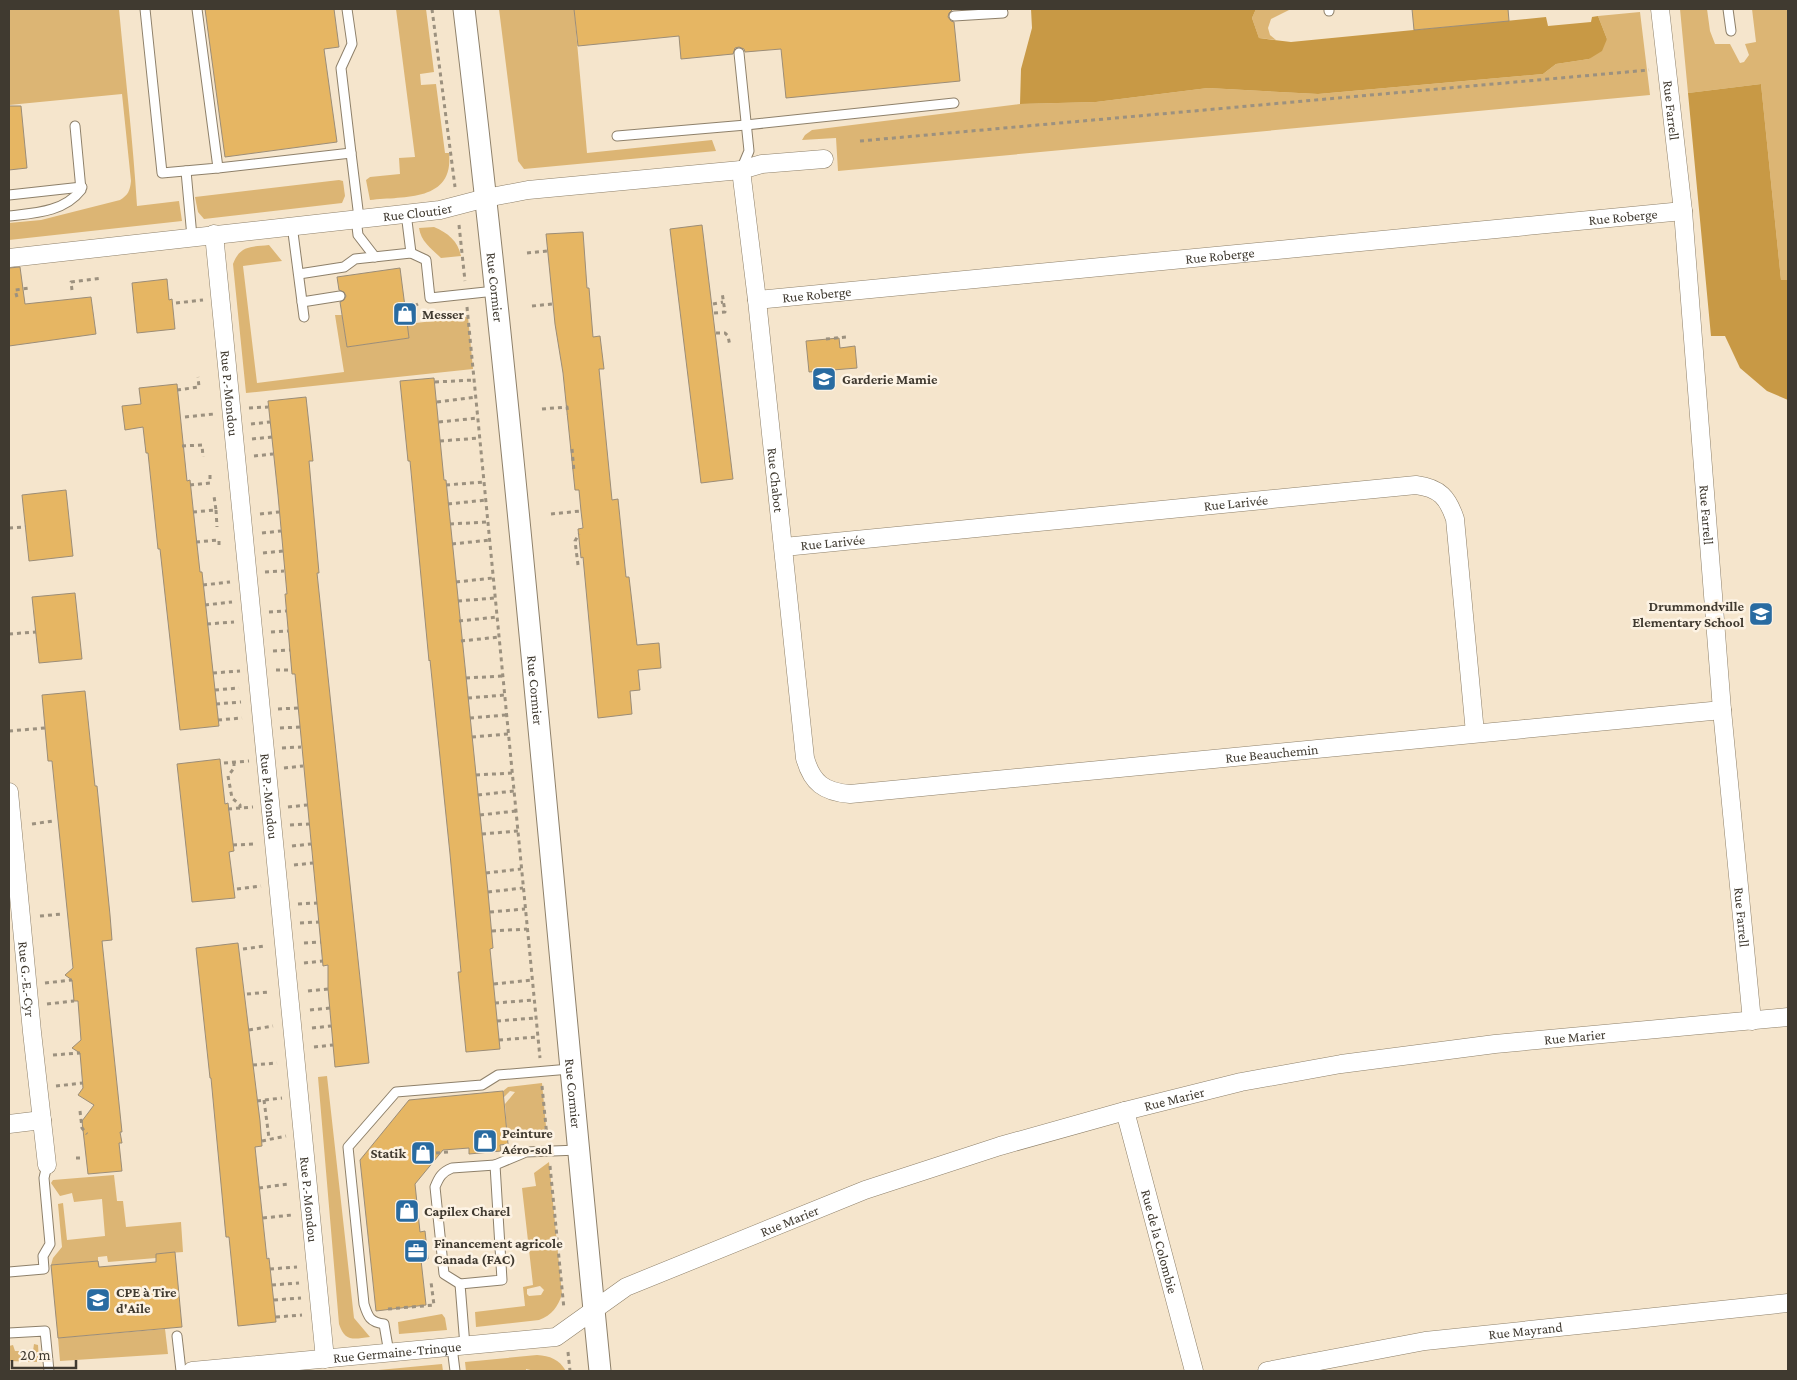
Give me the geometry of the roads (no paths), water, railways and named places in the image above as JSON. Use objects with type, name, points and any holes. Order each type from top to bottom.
[{"type":"street","name":"Rue Cormier","points":[[464,9],[496,291],[600,1371]]},
{"type":"street","name":"Rue Farrell","points":[[1660,9],[1683,211],[1722,710],[1752,1021]]},
{"type":"street","name":"Rue Cloutier","points":[[9,258],[440,210],[486,198],[528,190],[741,170],[762,164],[824,159]]},
{"type":"street","name":"Rue Chabot","points":[[741,170],[758,300],[806,758],[809,771],[822,786]]},
{"type":"street","name":"Rue Roberge","points":[[758,300],[1683,211]]},
{"type":"street","name":"Rue P.-Mondou","points":[[214,234],[325,1358]]},
{"type":"street","name":"Rue Larivée","points":[[784,547],[1406,486],[1426,486],[1445,497],[1451,507],[1455,520],[1475,733]]},
{"type":"street","name":"Rue Beauchemin","points":[[822,786],[839,794],[850,794],[1722,710]]},
{"type":"street","name":"Rue G.-E.-Cyr","points":[[9,792],[29,1006],[47,1165]]},
{"type":"street","name":"Rue Marier","points":[[594,1309],[626,1286],[865,1190],[984,1151],[1125,1111],[1241,1082],[1350,1063],[1495,1044],[1788,1017]]},
{"type":"street","name":"Rue de la Colombie","points":[[1125,1111],[1194,1371]]},
{"type":"street","points":[[9,1124],[42,1120]]},
{"type":"street","name":"Rue Mayrand","points":[[1267,1371],[1425,1341],[1788,1303]]},
{"type":"street","name":"Rue Germaine-Trinque","points":[[192,1371],[288,1367],[325,1358],[556,1337],[594,1309]]},
{"type":"lane","points":[[145,9],[162,173],[186,172],[351,153]]},
{"type":"lane","points":[[197,9],[218,168]]},
{"type":"lane","points":[[347,9],[352,44],[341,68],[358,235],[375,257]]},
{"type":"lane","points":[[954,16],[1003,13],[1002,9]]},
{"type":"lane","points":[[1728,9],[1731,31]]},
{"type":"lane","points":[[739,53],[749,151],[741,170]]},
{"type":"lane","points":[[617,136],[746,125],[954,103]]},
{"type":"lane","points":[[9,216],[42,212],[56,208],[75,198],[82,187],[75,126]]},
{"type":"lane","points":[[186,172],[192,237]]},
{"type":"lane","points":[[9,194],[82,187]]},
{"type":"lane","points":[[406,213],[411,253]]},
{"type":"lane","points":[[292,225],[304,317]]},
{"type":"lane","points":[[299,274],[344,267],[356,258],[411,253],[426,260],[430,298],[496,291]]},
{"type":"lane","points":[[302,302],[340,296]]},
{"type":"lane","points":[[389,1352],[384,1324],[375,1323],[371,1320],[364,1304],[348,1146],[396,1092],[482,1085],[498,1075],[571,1069]]},
{"type":"lane","points":[[495,1165],[502,1280],[460,1284],[444,1274],[435,1187],[446,1170],[495,1165],[526,1152],[579,1150]]},
{"type":"lane","points":[[9,1272],[44,1269],[43,1256],[50,1244],[44,1178],[47,1165]]},
{"type":"lane","points":[[456,1371],[459,1347],[460,1284]]},
{"type":"lane","points":[[9,1333],[45,1331],[50,1371]]},
{"type":"lane","points":[[177,1336],[181,1371]]},
{"type":"place","name":"Messer","points":[[405,314]]},
{"type":"place","name":"Garderie Mamie","points":[[824,379]]},
{"type":"place","name":"Drummondville Elementary School","points":[[1761,614]]},
{"type":"place","name":"Peinture Aéro-sol","points":[[485,1141]]},
{"type":"place","name":"Statik","points":[[423,1153]]},
{"type":"place","name":"Capilex Charel","points":[[407,1211]]},
{"type":"place","name":"Financement agricole Canada (FAC)","points":[[416,1251]]},
{"type":"place","name":"CPE à Tire d'Aile","points":[[98,1300]]}]
